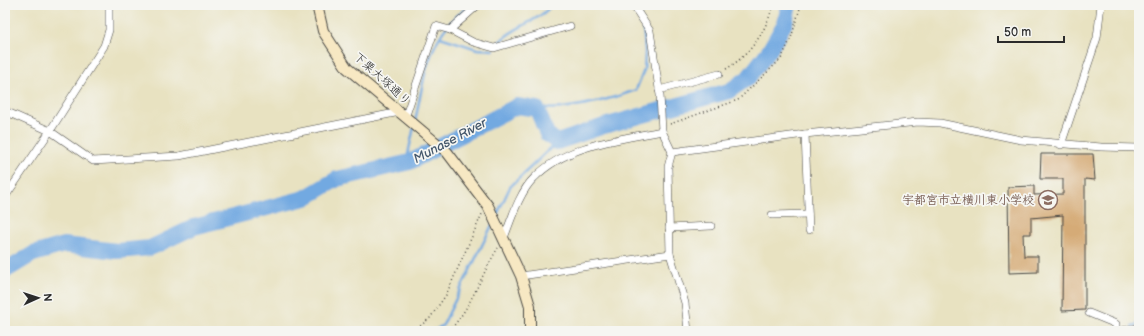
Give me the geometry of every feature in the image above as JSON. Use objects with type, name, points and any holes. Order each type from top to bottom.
[{"type":"street","points":[[5,197],[50,131],[104,46],[109,30],[109,5]]},
{"type":"street","name":"下栗大塚通り","points":[[317,5],[323,31],[347,68],[446,152],[487,204]]},
{"type":"street","points":[[450,30],[478,5]]},
{"type":"street","points":[[633,5],[650,31],[659,92],[662,127],[672,152],[668,167],[670,254],[685,303],[688,331]]},
{"type":"street","points":[[1061,145],[1097,38],[1101,5]]},
{"type":"street","points":[[5,111],[50,131],[93,161],[179,156],[403,115],[436,26],[450,30],[473,42],[494,48],[570,26]]},
{"type":"street","points":[[659,92],[719,74]]},
{"type":"street","points":[[672,152],[805,134],[918,122],[940,123],[1021,140],[1061,145],[1139,148]]},
{"type":"street","points":[[503,236],[518,204],[533,178],[556,160],[578,149],[662,127]]},
{"type":"street","points":[[805,134],[809,230]]},
{"type":"street","points":[[487,204],[521,276],[530,306],[530,331]]},
{"type":"street","points":[[772,214],[808,214]]},
{"type":"street","points":[[669,228],[711,226]]},
{"type":"street","points":[[521,276],[670,254]]},
{"type":"street","points":[[1089,312],[1116,324],[1116,331]]},
{"type":"street","points":[[1121,331],[1139,328]]},
{"type":"path","points":[[719,74],[740,61],[761,36],[773,5]]},
{"type":"path","points":[[662,127],[738,100],[782,59],[792,38],[801,5]]},
{"type":"path","points":[[414,331],[430,318],[446,295],[487,204]]},
{"type":"path","points":[[449,331],[471,300],[485,269],[503,236]]},
{"type":"building","points":[[1041,154],[1093,154],[1095,180],[1085,179],[1085,310],[1062,311],[1063,215],[1031,218],[1031,234],[1023,234],[1024,256],[1038,256],[1038,272],[1009,273],[1008,187],[1034,186],[1034,195],[1063,194],[1063,179],[1040,179]]},
{"type":"waterway","points":[[415,122],[426,70],[435,46],[441,34],[449,24],[456,16],[470,5]]},
{"type":"waterway","points":[[496,46],[509,34],[540,16],[551,5]]},
{"type":"waterway","points":[[640,5],[642,14]]},
{"type":"waterway","name":"Munase River","points":[[5,271],[33,254],[64,245],[117,251],[150,248],[194,227],[305,198],[337,179],[410,162],[517,106],[537,109],[547,134],[557,142],[604,126],[729,91],[748,78],[769,51],[785,23],[789,5]]},
{"type":"waterway","points":[[537,109],[581,105],[609,99],[636,90],[644,70],[645,52],[643,23]]},
{"type":"waterway","points":[[440,37],[477,49],[493,50]]},
{"type":"waterway","points":[[406,163],[414,127]]},
{"type":"waterway","points":[[496,217],[510,187],[557,142]]},
{"type":"waterway","points":[[434,331],[443,325],[493,223]]},
{"type":"waterway","points":[[1132,326],[1139,324]]},
{"type":"waterway","points":[[1109,331],[1115,329]]},
{"type":"place","name":"宇都宮市立横川東小学校","points":[[1048,200]]}]
